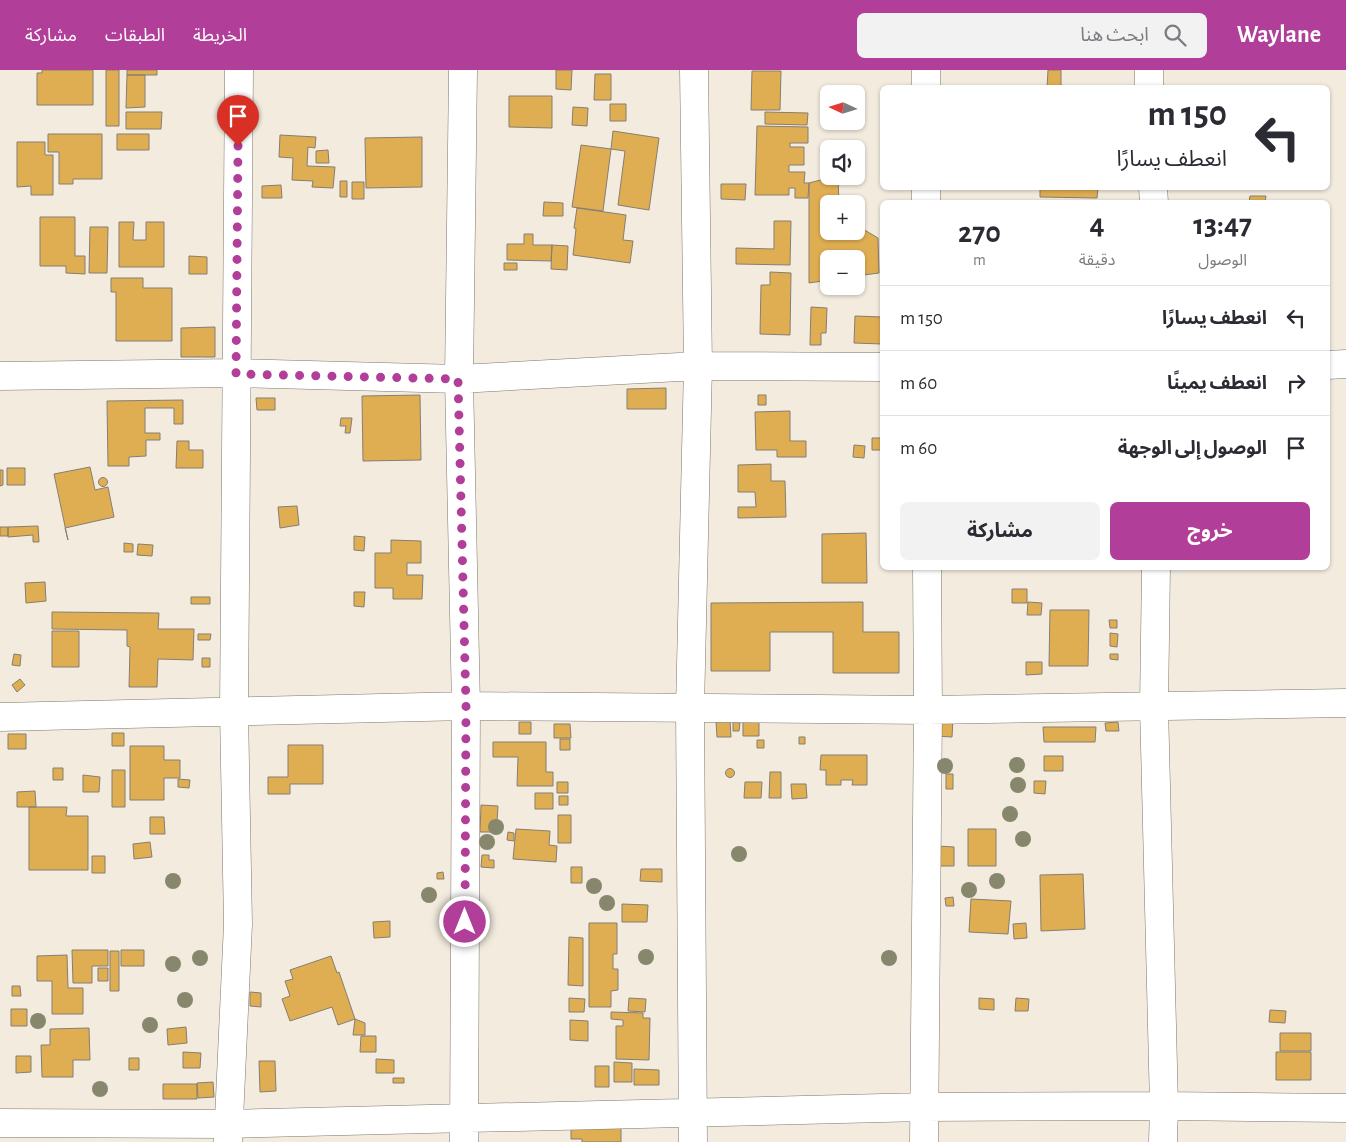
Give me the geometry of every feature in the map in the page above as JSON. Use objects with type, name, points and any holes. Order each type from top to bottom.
[{"type":"street","points":[[228,1133],[238,924],[234,711],[239,70]]},
{"type":"street","points":[[463,70],[458,379],[466,706],[464,1130]]},
{"type":"street","points":[[693,1142],[690,708],[698,366],[694,70]]},
{"type":"street","points":[[926,70],[926,85]]},
{"type":"street","points":[[1149,70],[1149,85]]},
{"type":"street","points":[[1330,364],[1346,364]]},
{"type":"street","points":[[0,376],[236,374],[458,379],[698,366],[880,367]]},
{"type":"street","points":[[924,1142],[928,570]]},
{"type":"street","points":[[1156,570],[1154,706],[1164,1106],[1163,1142]]},
{"type":"street","points":[[0,718],[466,706],[928,710],[1346,703]]},
{"type":"street","points":[[0,1123],[228,1133],[464,1130],[693,1112],[924,1107],[1164,1106],[1346,1108]]},
{"type":"building","points":[[42,70],[93,70],[93,105],[37,105],[37,73],[42,73]]},
{"type":"building","points":[[106,70],[119,70],[119,126],[106,126]]},
{"type":"building","points":[[127,70],[157,70],[157,75],[127,75]]},
{"type":"building","points":[[556,70],[572,70],[571,90],[556,89]]},
{"type":"building","points":[[1048,70],[1061,70],[1061,85],[1047,85]]},
{"type":"building","points":[[752,71],[781,71],[780,110],[751,110]]},
{"type":"building","points":[[595,74],[611,74],[611,100],[594,100]]},
{"type":"building","points":[[127,75],[145,75],[145,107],[126,108]]},
{"type":"building","points":[[509,96],[552,96],[552,128],[509,127]]},
{"type":"building","points":[[610,104],[626,104],[626,121],[610,121]]},
{"type":"building","points":[[573,107],[588,108],[587,126],[572,125]]},
{"type":"building","points":[[126,112],[162,112],[161,129],[126,129]]},
{"type":"building","points":[[765,112],[808,113],[807,125],[765,124]]},
{"type":"building","points":[[757,126],[808,127],[808,143],[790,143],[790,147],[804,147],[804,165],[789,165],[789,172],[805,172],[804,183],[809,183],[808,198],[795,198],[795,188],[789,188],[789,195],[755,195]]},
{"type":"building","points":[[613,131],[659,138],[649,210],[618,205],[625,151],[611,149]]},
{"type":"building","points":[[48,134],[102,134],[102,179],[73,179],[73,184],[59,184],[59,152],[48,152]]},
{"type":"building","points":[[117,134],[149,134],[149,150],[117,150]]},
{"type":"building","points":[[280,135],[316,137],[315,148],[308,147],[307,166],[335,167],[333,188],[312,187],[313,181],[292,180],[293,158],[279,157]]},
{"type":"building","points":[[422,137],[422,187],[366,188],[365,138]]},
{"type":"building","points":[[17,142],[45,142],[45,155],[53,155],[53,195],[31,195],[31,186],[17,187]]},
{"type":"building","points":[[581,145],[611,149],[603,211],[572,207]]},
{"type":"building","points":[[328,150],[329,163],[316,163],[316,151]]},
{"type":"building","points":[[820,180],[820,185],[838,185],[839,195],[820,195],[820,240],[865,240],[865,230],[878,238],[879,273],[865,275],[865,250],[820,250],[820,281],[809,283],[809,183]]},
{"type":"building","points":[[340,181],[347,181],[347,197],[340,197]]},
{"type":"building","points":[[352,182],[364,182],[364,199],[352,199]]},
{"type":"building","points":[[721,184],[746,184],[745,200],[721,199]]},
{"type":"building","points":[[281,185],[282,198],[262,198],[262,186]]},
{"type":"building","points":[[1040,190],[1098,190],[1097,198],[1040,197]]},
{"type":"building","points":[[1250,196],[1266,196],[1265,200],[1249,200]]},
{"type":"building","points":[[544,202],[563,203],[563,216],[543,216]]},
{"type":"building","points":[[577,208],[626,215],[623,240],[633,241],[630,263],[573,255]]},
{"type":"building","points":[[40,217],[75,217],[75,256],[85,256],[85,274],[66,273],[66,266],[40,266]]},
{"type":"building","points":[[774,221],[791,221],[790,265],[736,264],[736,248],[774,249]]},
{"type":"building","points":[[119,222],[134,222],[133,240],[146,240],[146,222],[164,222],[164,267],[119,267]]},
{"type":"building","points":[[90,227],[108,227],[107,273],[89,273]]},
{"type":"building","points":[[524,234],[533,234],[533,245],[552,245],[551,261],[507,260],[507,244],[524,244]]},
{"type":"building","points":[[552,245],[568,246],[567,270],[551,269]]},
{"type":"building","points":[[189,256],[207,257],[207,274],[189,274]]},
{"type":"building","points":[[504,263],[517,263],[517,270],[504,270]]},
{"type":"building","points":[[770,272],[791,273],[790,335],[760,334],[761,285],[770,285]]},
{"type":"building","points":[[111,278],[143,278],[143,288],[172,288],[172,341],[116,341],[116,292],[111,292]]},
{"type":"building","points":[[811,307],[827,308],[826,333],[821,333],[821,345],[810,345]]},
{"type":"building","points":[[855,316],[880,317],[880,344],[854,343]]},
{"type":"building","points":[[215,327],[215,357],[181,357],[181,328]]},
{"type":"building","points":[[666,388],[666,409],[627,409],[627,389]]},
{"type":"building","points":[[420,395],[421,460],[363,461],[362,396]]},
{"type":"building","points":[[758,395],[766,395],[766,405],[758,405]]},
{"type":"building","points":[[256,398],[275,398],[275,410],[257,410]]},
{"type":"building","points":[[183,400],[183,424],[174,424],[174,408],[145,408],[145,433],[160,433],[160,440],[146,440],[146,456],[129,457],[129,466],[108,466],[107,401]]},
{"type":"building","points":[[790,411],[790,441],[806,441],[806,457],[777,457],[777,450],[756,450],[755,412]]},
{"type":"building","points":[[341,418],[352,418],[350,433],[345,433],[346,426],[340,426]]},
{"type":"building","points":[[872,438],[880,438],[880,450],[872,450]]},
{"type":"building","points":[[177,441],[189,441],[189,450],[203,450],[203,468],[176,468]]},
{"type":"building","points":[[854,445],[865,446],[864,458],[853,457]]},
{"type":"building","points":[[771,464],[771,481],[785,481],[786,517],[738,518],[738,507],[756,507],[755,492],[738,492],[738,465]]},
{"type":"building","points":[[90,467],[95,490],[108,487],[114,517],[65,528],[54,474]]},
{"type":"building","points":[[7,468],[25,468],[25,485],[7,485]]},
{"type":"building","points":[[0,470],[3,470],[3,485],[0,486]]},
{"type":"building","points":[[103,478],[107,482],[103,486],[99,482]]},
{"type":"building","points":[[297,506],[299,525],[280,528],[278,507]]},
{"type":"building","points":[[38,526],[39,542],[33,542],[33,535],[8,537],[8,527]]},
{"type":"building","points":[[0,527],[8,527],[8,536],[0,536]]},
{"type":"building","points":[[866,533],[867,583],[822,583],[822,534]]},
{"type":"building","points":[[354,536],[365,537],[364,551],[354,550]]},
{"type":"building","points":[[391,540],[421,541],[421,563],[407,563],[407,575],[423,575],[422,599],[393,599],[393,588],[375,588],[375,553],[391,553]]},
{"type":"building","points":[[124,543],[133,544],[133,552],[124,552]]},
{"type":"building","points":[[138,544],[153,545],[152,556],[137,555]]},
{"type":"building","points":[[45,582],[46,601],[26,603],[25,583]]},
{"type":"building","points":[[1012,589],[1027,589],[1027,603],[1012,603]]},
{"type":"building","points":[[354,592],[365,592],[364,607],[354,606]]},
{"type":"building","points":[[191,597],[210,597],[210,604],[191,604]]},
{"type":"building","points":[[863,602],[863,632],[899,632],[899,673],[833,673],[833,632],[770,632],[770,671],[711,671],[711,603]]},
{"type":"building","points":[[1028,602],[1042,603],[1041,615],[1027,615]]},
{"type":"building","points":[[1050,610],[1089,610],[1088,666],[1049,666]]},
{"type":"building","points":[[52,612],[159,613],[158,629],[194,629],[193,660],[158,659],[157,687],[129,687],[130,647],[127,646],[127,630],[52,629]]},
{"type":"building","points":[[1109,620],[1117,620],[1117,628],[1110,628]]},
{"type":"building","points":[[52,631],[79,631],[79,667],[52,667]]},
{"type":"building","points":[[1110,633],[1118,634],[1117,647],[1110,646]]},
{"type":"building","points":[[198,634],[211,634],[210,640],[198,640]]},
{"type":"building","points":[[14,654],[21,655],[20,666],[12,665]]},
{"type":"building","points":[[1110,654],[1118,654],[1118,660],[1110,659]]},
{"type":"building","points":[[202,658],[210,658],[210,667],[202,667]]},
{"type":"building","points":[[1026,662],[1042,662],[1042,674],[1026,675]]},
{"type":"building","points":[[20,679],[25,685],[17,692],[12,685]]},
{"type":"building","points":[[743,719],[759,720],[759,736],[743,736]]},
{"type":"building","points":[[936,719],[953,719],[952,737],[935,736]]},
{"type":"building","points":[[730,720],[731,737],[717,737],[716,721]]},
{"type":"building","points":[[519,722],[531,722],[531,734],[519,734]]},
{"type":"building","points":[[733,722],[740,723],[739,731],[733,731]]},
{"type":"building","points":[[1118,722],[1119,731],[1106,731],[1105,723]]},
{"type":"building","points":[[554,724],[570,724],[571,738],[554,738]]},
{"type":"building","points":[[1043,727],[1096,727],[1095,742],[1044,742]]},
{"type":"building","points":[[112,733],[124,733],[124,746],[112,746]]},
{"type":"building","points":[[8,734],[26,734],[26,749],[8,749]]},
{"type":"building","points":[[799,737],[805,737],[805,744],[799,744]]},
{"type":"building","points":[[560,739],[570,739],[570,750],[560,750]]},
{"type":"building","points":[[757,740],[764,740],[764,748],[757,748]]},
{"type":"building","points":[[493,742],[546,742],[546,772],[553,772],[553,786],[517,786],[518,757],[493,757]]},
{"type":"building","points":[[288,745],[323,745],[323,784],[290,784],[290,794],[268,794],[268,777],[288,777]]},
{"type":"building","points":[[130,746],[164,746],[164,760],[180,760],[180,778],[164,778],[164,800],[130,800]]},
{"type":"building","points":[[821,755],[867,755],[867,785],[852,785],[853,780],[841,780],[841,785],[826,785],[826,770],[820,770]]},
{"type":"building","points":[[1044,756],[1063,756],[1063,771],[1044,771]]},
{"type":"building","points":[[53,768],[63,768],[63,780],[53,780]]},
{"type":"building","points":[[730,768],[735,773],[730,778],[725,773]]},
{"type":"building","points":[[112,770],[125,770],[125,807],[112,807]]},
{"type":"building","points":[[770,772],[781,772],[781,798],[769,798]]},
{"type":"building","points":[[946,774],[953,774],[953,789],[946,789]]},
{"type":"building","points":[[83,775],[100,777],[99,792],[83,792]]},
{"type":"building","points":[[178,779],[190,780],[189,788],[178,787]]},
{"type":"building","points":[[1034,781],[1046,781],[1045,794],[1034,793]]},
{"type":"building","points":[[557,782],[568,782],[568,793],[557,793]]},
{"type":"building","points":[[745,782],[762,782],[761,798],[744,798]]},
{"type":"building","points":[[791,784],[806,784],[807,798],[792,799]]},
{"type":"building","points":[[35,791],[36,807],[17,807],[17,792]]},
{"type":"building","points":[[535,793],[553,793],[553,809],[535,809]]},
{"type":"building","points":[[559,796],[568,796],[568,805],[559,805]]},
{"type":"building","points":[[481,805],[498,806],[497,822],[491,821],[491,832],[480,832]]},
{"type":"building","points":[[29,807],[67,807],[66,816],[88,816],[88,870],[29,870]]},
{"type":"building","points":[[558,815],[571,815],[571,843],[558,843]]},
{"type":"building","points":[[150,817],[164,817],[165,834],[150,834]]},
{"type":"building","points":[[516,829],[550,831],[549,845],[557,846],[556,862],[513,859]]},
{"type":"building","points":[[968,829],[996,829],[996,866],[968,866]]},
{"type":"building","points":[[508,832],[514,833],[514,841],[507,840]]},
{"type":"building","points":[[150,842],[152,857],[134,859],[133,844]]},
{"type":"building","points":[[938,846],[954,847],[954,866],[938,866]]},
{"type":"building","points":[[482,855],[489,855],[489,860],[494,860],[494,868],[481,867]]},
{"type":"building","points":[[92,856],[105,856],[105,873],[92,873]]},
{"type":"building","points":[[571,867],[582,867],[582,883],[571,883]]},
{"type":"building","points":[[641,869],[662,869],[662,882],[640,881]]},
{"type":"building","points":[[443,872],[444,879],[437,879],[437,873]]},
{"type":"building","points":[[1083,874],[1085,929],[1041,931],[1040,875]]},
{"type":"building","points":[[953,897],[954,906],[946,906],[945,898]]},
{"type":"building","points":[[971,899],[1011,901],[1008,934],[969,932]]},
{"type":"building","points":[[622,904],[648,905],[647,922],[622,922]]},
{"type":"building","points":[[390,921],[390,937],[374,938],[373,922]]},
{"type":"building","points":[[589,923],[617,923],[617,954],[613,954],[613,969],[618,969],[618,990],[611,991],[611,1007],[589,1007]]},
{"type":"building","points":[[1026,923],[1027,938],[1014,939],[1013,924]]},
{"type":"building","points":[[569,937],[583,938],[583,986],[568,985]]},
{"type":"building","points":[[72,950],[108,950],[108,966],[92,966],[92,983],[73,983]]},
{"type":"building","points":[[121,950],[144,950],[144,966],[121,966]]},
{"type":"building","points":[[110,951],[119,951],[119,991],[110,991]]},
{"type":"building","points":[[67,955],[68,988],[83,988],[83,1014],[52,1014],[52,981],[37,981],[37,956]]},
{"type":"building","points":[[331,956],[337,973],[339,972],[355,1019],[338,1025],[332,1007],[290,1021],[282,999],[290,996],[285,981],[293,979],[290,970]]},
{"type":"building","points":[[98,968],[108,968],[108,981],[98,981]]},
{"type":"building","points":[[12,986],[20,986],[21,996],[12,996]]},
{"type":"building","points":[[250,992],[261,993],[261,1007],[250,1006]]},
{"type":"building","points":[[569,998],[585,999],[584,1012],[569,1012]]},
{"type":"building","points":[[629,998],[646,999],[645,1012],[628,1011]]},
{"type":"building","points":[[979,998],[994,999],[994,1010],[979,1009]]},
{"type":"building","points":[[1016,998],[1029,999],[1028,1011],[1015,1011]]},
{"type":"building","points":[[11,1009],[27,1009],[27,1026],[11,1026]]},
{"type":"building","points":[[1270,1010],[1286,1011],[1285,1023],[1269,1022]]},
{"type":"building","points":[[611,1012],[643,1013],[643,1018],[650,1018],[649,1060],[616,1059],[616,1026],[623,1026],[623,1020],[611,1019]]},
{"type":"building","points":[[355,1019],[365,1023],[365,1035],[353,1035]]},
{"type":"building","points":[[570,1020],[588,1021],[588,1041],[570,1040]]},
{"type":"building","points":[[186,1027],[187,1043],[168,1045],[167,1029]]},
{"type":"building","points":[[89,1028],[90,1060],[73,1060],[73,1077],[42,1077],[41,1045],[50,1045],[50,1029]]},
{"type":"building","points":[[1280,1033],[1311,1033],[1311,1051],[1280,1051]]},
{"type":"building","points":[[361,1036],[376,1036],[376,1052],[360,1052]]},
{"type":"building","points":[[183,1052],[201,1053],[200,1068],[183,1068]]},
{"type":"building","points":[[1276,1052],[1311,1052],[1311,1080],[1276,1080]]},
{"type":"building","points":[[16,1056],[31,1056],[31,1072],[16,1073]]},
{"type":"building","points":[[129,1058],[139,1058],[139,1070],[129,1070]]},
{"type":"building","points":[[376,1059],[394,1060],[394,1073],[376,1073]]},
{"type":"building","points":[[259,1061],[275,1061],[276,1091],[260,1092]]},
{"type":"building","points":[[614,1062],[632,1063],[632,1082],[614,1082]]},
{"type":"building","points":[[595,1066],[609,1066],[609,1087],[595,1087]]},
{"type":"building","points":[[634,1069],[659,1070],[659,1085],[634,1085]]},
{"type":"building","points":[[393,1078],[404,1078],[404,1083],[393,1083]]},
{"type":"building","points":[[213,1082],[214,1097],[198,1098],[197,1083]]},
{"type":"building","points":[[163,1084],[197,1084],[197,1099],[163,1099]]},
{"type":"building","points":[[571,1126],[621,1127],[621,1142],[582,1142],[582,1139],[571,1139]]},
{"type":"route","points":[[238,146],[236,374],[458,379],[466,706],[465,922]]}]
